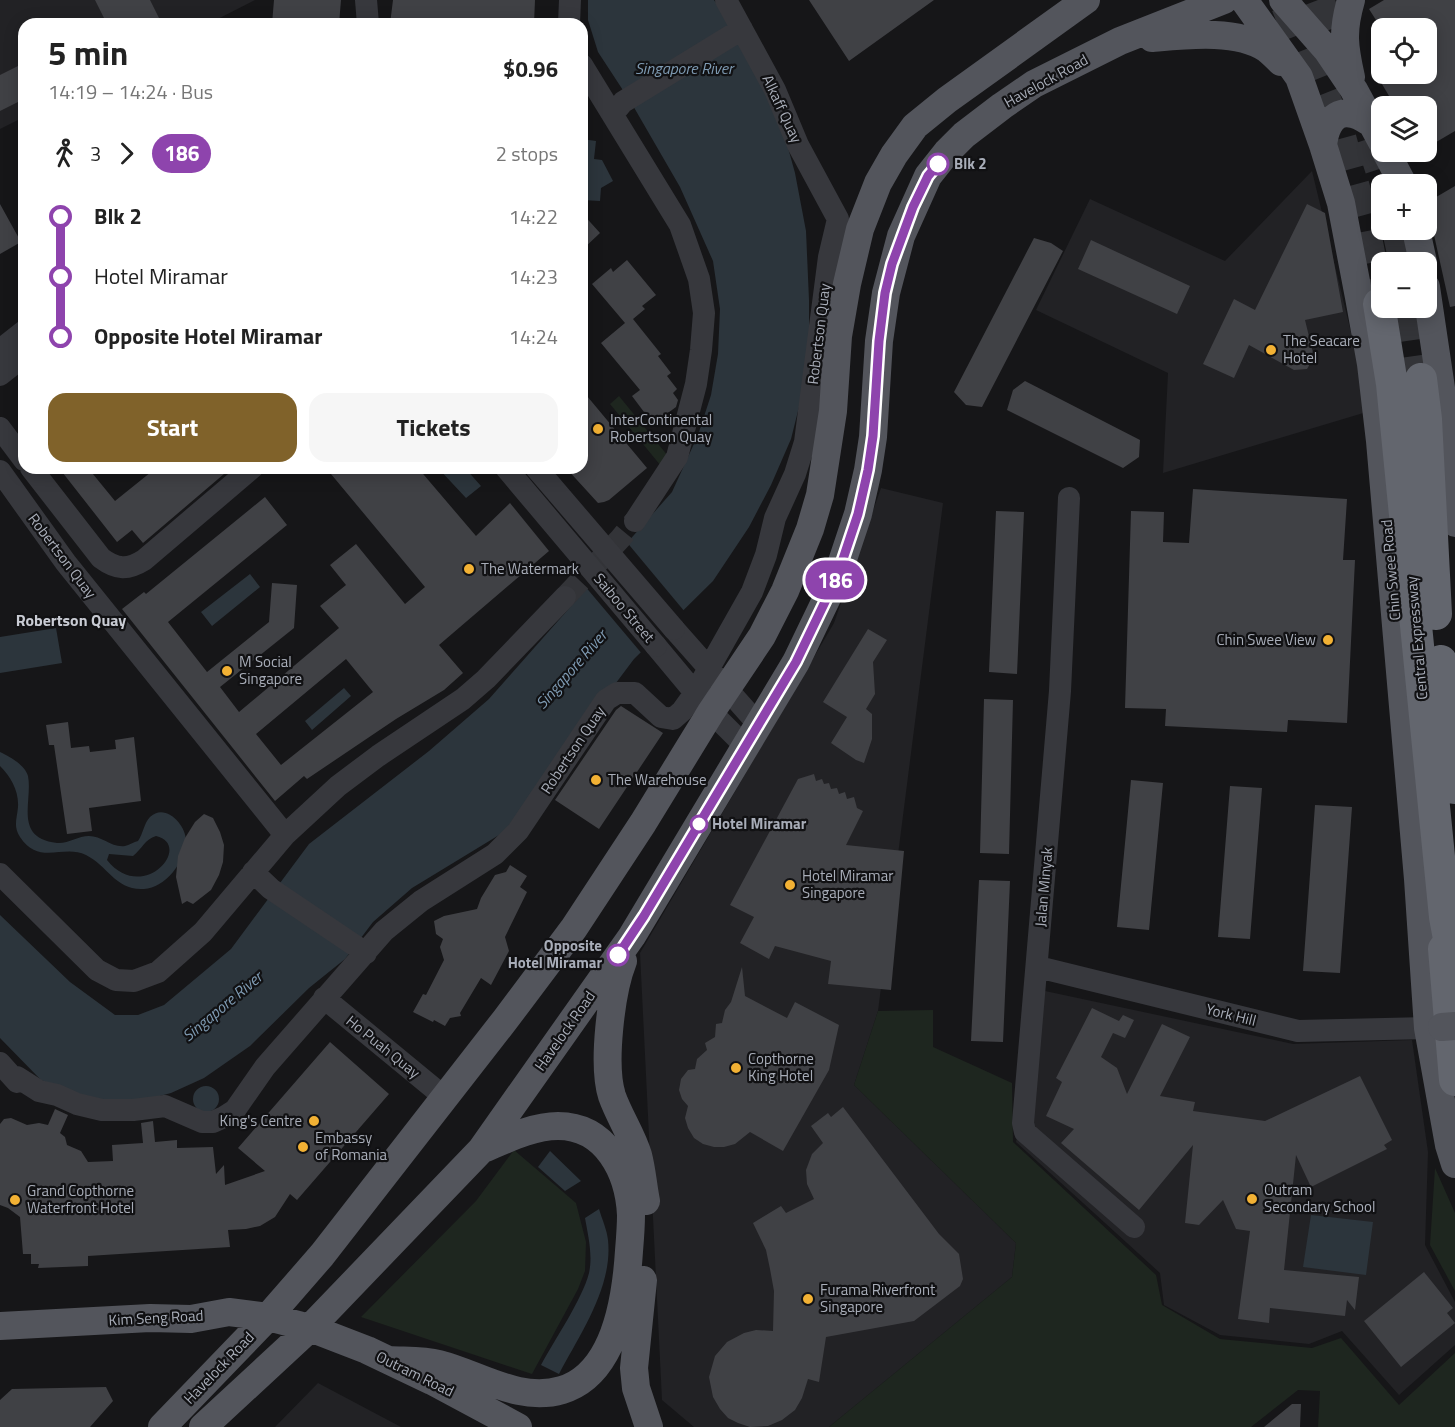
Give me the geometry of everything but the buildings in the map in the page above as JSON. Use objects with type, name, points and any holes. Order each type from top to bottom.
[{"type":"highway","name":"Central Expressway","points":[[1381,318],[1392,384],[1445,917],[1455,971]]},
{"type":"highway","name":"Central Expressway","points":[[1421,379],[1426,419],[1435,607],[1455,788]]},
{"type":"highway","points":[[1445,917],[1444,961],[1455,1080]]},
{"type":"main road","name":"Havelock Road","points":[[162,1427],[268,1317],[322,1255],[574,928],[643,823],[710,691],[762,636],[785,591],[810,529],[820,495],[828,454],[838,336],[847,284],[860,229],[878,183],[894,155],[915,126],[947,100],[1086,0]]},
{"type":"main road","name":"Havelock Road","points":[[203,1427],[310,1328],[481,1150],[632,936],[796,662],[837,577],[858,514],[873,436],[879,341],[885,293],[901,236],[928,176],[964,135],[1034,84],[1120,41],[1224,0]]},
{"type":"main road","name":"Chin Swee Road","points":[[1244,0],[1299,78],[1341,203],[1372,375],[1418,879],[1438,1025],[1449,1145],[1455,1164]]},
{"type":"main road","points":[[1283,0],[1327,50],[1371,122]]},
{"type":"main road","points":[[1351,0],[1345,20],[1344,45],[1353,90]]},
{"type":"main road","points":[[1120,41],[1185,35],[1239,38],[1267,49],[1299,78]]},
{"type":"main road","points":[[1323,145],[1328,124],[1335,116],[1345,112],[1355,113],[1371,128]]},
{"type":"main road","points":[[1431,318],[1441,388],[1455,523]]},
{"type":"main road","points":[[389,1360],[425,1361],[439,1364],[521,1392],[541,1394],[563,1390],[578,1382],[593,1369],[601,1358],[616,1330],[627,1278],[631,1214],[636,1193],[637,1154],[611,1094],[608,1054],[617,977],[632,936]]},
{"type":"main road","points":[[481,1150],[538,1129],[559,1126],[578,1129],[596,1136],[615,1158],[623,1176],[636,1193],[647,1218],[643,1293],[634,1368],[636,1388],[649,1427]]},
{"type":"main road","name":"Kim Seng Road","points":[[1,1324],[150,1318],[191,1319],[229,1312],[268,1317],[310,1328]]},
{"type":"main road","name":"Outram Road","points":[[310,1328],[389,1360],[518,1427]]},
{"type":"street","points":[[366,0],[368,18]]},
{"type":"street","points":[[569,18],[570,0]]},
{"type":"street","name":"Alkaff Quay","points":[[726,0],[775,90],[798,145],[838,219]]},
{"type":"street","points":[[618,108],[742,29]]},
{"type":"street","points":[[589,87],[618,108],[680,225],[699,279],[704,313],[696,384],[677,458],[635,521]]},
{"type":"street","name":"Robertson Quay","points":[[0,1063],[17,1082],[17,1077],[39,1091],[57,1095],[76,1104],[102,1110],[133,1110],[165,1106],[202,1122],[213,1122],[224,1117],[235,1110],[265,1067],[384,931],[421,901],[495,854],[518,831],[606,700],[617,693],[635,693],[661,717],[673,719],[710,691],[752,592],[766,555],[775,518],[795,474],[805,442],[825,286],[838,219]]},
{"type":"street","points":[[0,350],[18,336]]},
{"type":"street","points":[[0,375],[18,361]]},
{"type":"street","points":[[0,428],[18,452]]},
{"type":"street","name":"Robertson Quay","points":[[0,471],[66,563],[285,835]]},
{"type":"street","name":"Robertson Quay","points":[[36,474],[101,558],[111,566],[122,569],[133,567],[144,560],[245,474]]},
{"type":"street","name":"Saiboo Street","points":[[511,474],[656,646],[710,691],[752,735]]},
{"type":"street","name":"Saiboo Street","points":[[541,474],[674,629],[710,691]]},
{"type":"street","name":"Jalan Minyak","points":[[1069,498],[1060,691],[1024,1114],[1025,1132],[1134,1227]]},
{"type":"street","points":[[0,874],[97,970],[116,980],[134,981],[158,972],[203,932],[285,835],[338,786],[463,699],[482,675],[565,597]]},
{"type":"street","points":[[253,872],[271,889],[366,953]]},
{"type":"street","name":"York Hill","points":[[1038,967],[1298,1031],[1438,1025]]},
{"type":"street","name":"Ho Puah Quay","points":[[324,998],[443,1096]]},
{"type":"shaded area","points":[[0,0],[255,0],[220,18],[18,18],[18,120],[0,129]]},
{"type":"shaded area","points":[[1312,171],[1370,411],[1163,473],[1168,373],[1036,310],[1090,199],[1225,261]]},
{"type":"shaded area","points":[[619,396],[668,456],[661,466],[610,404]]},
{"type":"shaded area","points":[[881,488],[943,503],[878,1011],[854,1085],[1016,1243],[1012,1277],[829,1427],[694,1427],[662,1400],[640,953],[834,623]]},
{"type":"shaded area","name":"Outram Secondary School","points":[[1045,991],[1293,1044],[1412,1040],[1428,1152],[1425,1245],[1455,1302],[1455,1345],[1399,1395],[1342,1331],[1309,1344],[1220,1335],[1164,1305],[1160,1273],[1016,1142]]},
{"type":"shaded area","points":[[933,1010],[933,1047],[1012,1083],[1013,1142],[1156,1275],[1162,1305],[1220,1339],[1312,1348],[1341,1338],[1399,1405],[1455,1353],[1455,1427],[1318,1427],[1320,1391],[1298,1390],[1251,1427],[829,1427],[1012,1277],[1016,1243],[854,1085],[878,1011]]},
{"type":"shaded area","points":[[514,1150],[576,1203],[586,1242],[585,1271],[578,1289],[532,1374],[361,1317],[476,1201]]},
{"type":"shaded area","points":[[1435,1168],[1455,1213],[1455,1291],[1430,1245]]},
{"type":"shaded area","points":[[318,1383],[401,1427],[275,1427]]},
{"type":"water","name":"Singapore River","points":[[588,0],[714,0],[741,40],[782,126],[795,173],[806,231],[809,341],[800,403],[791,439],[771,485],[749,527],[713,581],[634,659],[504,832],[412,888],[373,922],[345,959],[309,988],[250,1046],[204,1078],[171,1093],[137,1102],[96,1103],[41,1080],[0,1038],[0,915],[70,982],[115,1015],[138,1015],[164,1005],[231,949],[309,844],[429,751],[489,699],[672,492],[698,435],[711,395],[718,354],[720,309],[713,261],[680,187],[632,104],[598,52],[588,20]]},
{"type":"water","points":[[588,140],[596,141],[594,159],[602,160],[613,181],[601,188],[600,201],[588,200]]},
{"type":"water","points":[[444,474],[470,474],[481,486],[466,498]]},
{"type":"water","points":[[250,574],[260,587],[212,626],[201,612]]},
{"type":"water","points":[[56,628],[62,663],[0,673],[0,637]]},
{"type":"water","points":[[344,688],[351,696],[312,730],[305,721]]},
{"type":"water","points":[[0,752],[24,768],[28,776],[30,826],[43,840],[61,843],[89,836],[125,846],[138,841],[150,817],[162,812],[174,818],[183,829],[186,842],[182,858],[172,873],[159,884],[152,888],[134,889],[119,882],[86,855],[77,852],[43,853],[27,846],[16,826],[18,807],[16,790],[0,766]],"holes":[[[156,836],[166,841],[169,850],[167,859],[148,875],[135,876],[121,872],[107,860],[109,854],[133,856],[152,837]]]},
{"type":"water","points":[[206,1086],[215,1090],[219,1099],[215,1108],[206,1112],[197,1108],[193,1099],[197,1090]]},
{"type":"water","points":[[550,1151],[581,1181],[565,1191],[538,1167]]},
{"type":"water","points":[[599,1209],[608,1240],[605,1275],[593,1310],[559,1374],[541,1365],[586,1284],[589,1273],[590,1245],[585,1218]]},
{"type":"water","points":[[1311,1215],[1373,1222],[1366,1275],[1303,1267]]},
{"type":"pier","points":[[625,540],[685,612],[643,655],[584,585]]},
{"type":"tunnel","points":[[1318,0],[1346,72]]},
{"type":"tunnel","points":[[1287,5],[1340,137],[1362,217],[1371,263]]},
{"type":"tunnel","points":[[1379,162],[1383,174]]},
{"type":"tunnel","points":[[1400,240],[1403,252]]},
{"type":"tunnel","points":[[1412,318],[1421,379]]},
{"type":"tunnel","points":[[565,597],[635,521]]},
{"type":"bus line","name":"186","points":[[618,955],[632,936],[796,662],[837,577],[858,514],[868,470],[873,436],[879,341],[885,293],[892,264],[913,207],[928,176],[938,164]]},
{"type":"place","name":"Blk 2","points":[[938,164]]},
{"type":"place","name":"The Seacare Hotel","points":[[1271,350]]},
{"type":"place","name":"InterContinental Robertson Quay","points":[[598,429]]},
{"type":"place","name":"The Watermark","points":[[469,569]]},
{"type":"place","name":"Chin Swee View","points":[[1328,640]]},
{"type":"place","name":"M Social Singapore","points":[[227,671]]},
{"type":"place","name":"The Warehouse","points":[[596,780]]},
{"type":"place","name":"Hotel Miramar","points":[[699,824]]},
{"type":"place","name":"Hotel Miramar Singapore","points":[[790,885]]},
{"type":"place","name":"Opposite Hotel Miramar","points":[[618,955]]},
{"type":"place","name":"Copthorne King Hotel","points":[[736,1068]]},
{"type":"place","name":"King's Centre","points":[[314,1121]]},
{"type":"place","name":"Embassy of Romania","points":[[303,1147]]},
{"type":"place","name":"Outram Secondary School","points":[[1252,1199]]},
{"type":"place","name":"Grand Copthorne Waterfront Hotel","points":[[15,1200]]},
{"type":"place","name":"Furama Riverfront Singapore","points":[[808,1299]]},
{"type":"district","name":"Robertson Quay","points":[[71,620]]}]
